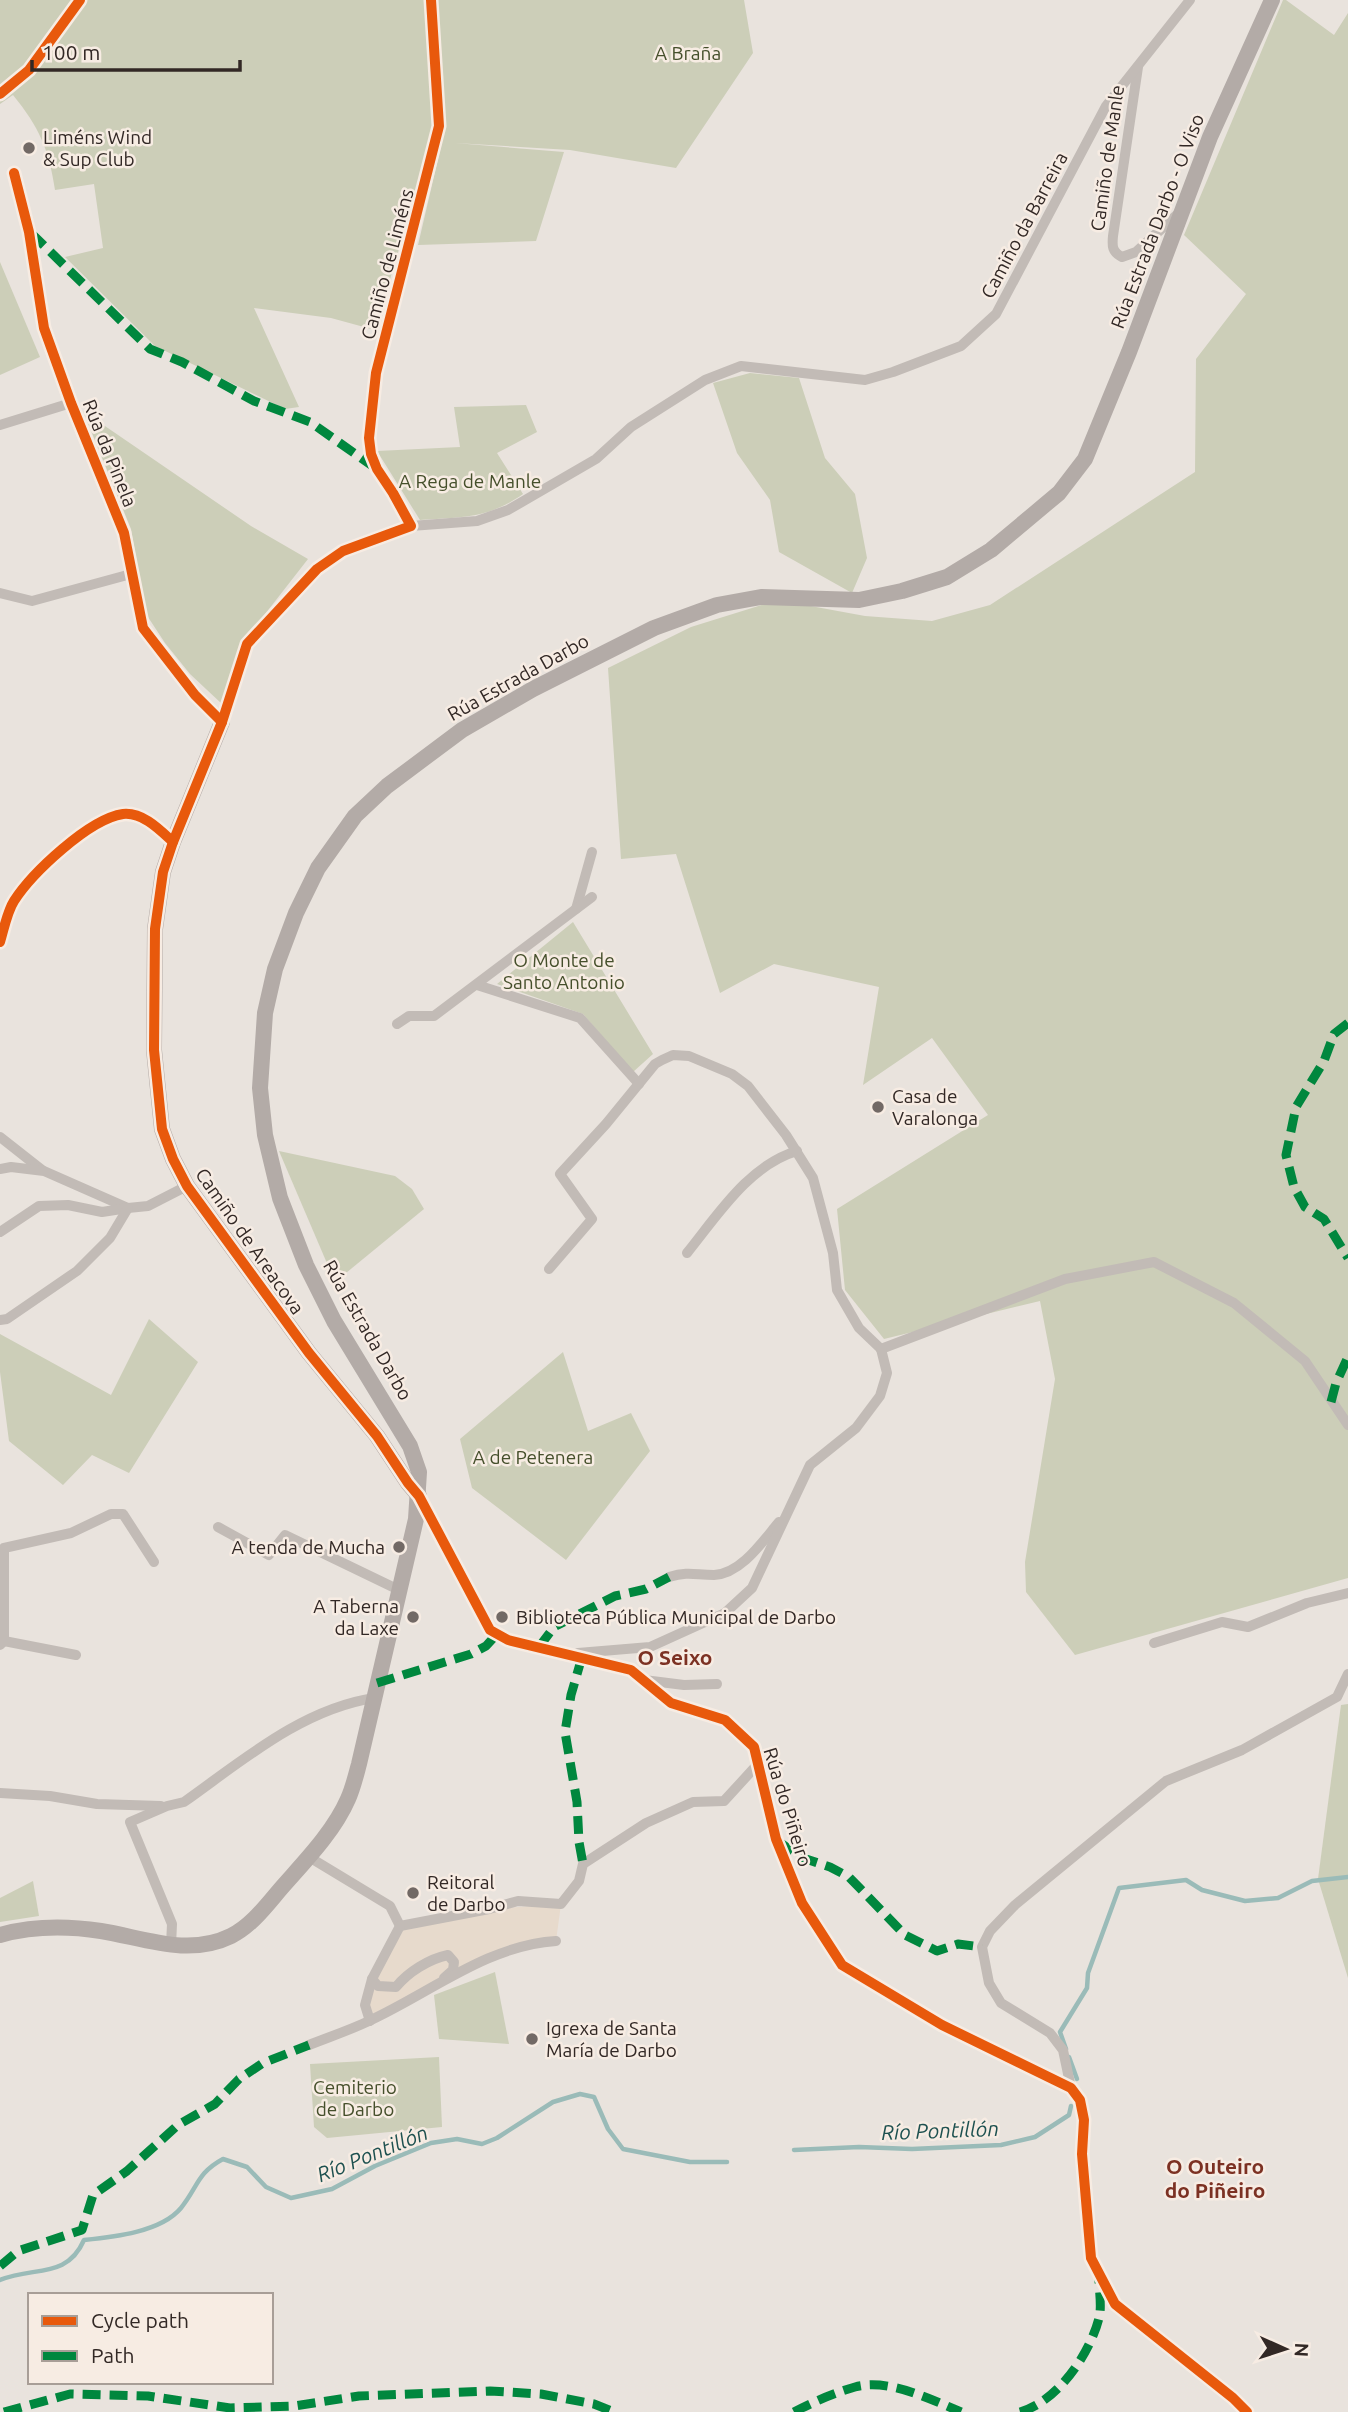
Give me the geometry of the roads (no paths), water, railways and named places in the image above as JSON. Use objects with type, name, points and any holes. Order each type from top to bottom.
[{"type":"main road","name":"Rúa Estrada Darbo - O Viso","points":[[1085,459],[1129,352],[1209,137],[1272,0]]},
{"type":"main road","name":"Rúa Estrada Darbo","points":[[0,1935],[36,1928],[69,1927],[171,1945],[196,1946],[233,1935],[249,1924],[309,1857],[336,1822],[348,1799],[359,1764],[416,1518],[419,1472],[410,1446],[334,1321],[306,1265],[280,1198],[265,1135],[260,1088],[265,1013],[279,958],[296,913],[318,868],[355,816],[387,786],[462,730],[654,628],[717,605],[761,597],[859,600],[947,577],[991,550],[1059,493],[1085,459]]},
{"type":"main road","name":"Camiño de Areacova","points":[[222,722],[163,872],[155,929],[154,1050],[162,1129],[187,1186],[309,1353],[377,1436],[419,1496]]},
{"type":"street","name":"Camiño de Liméns","points":[[411,526],[377,469],[369,438],[376,373],[439,126],[431,0]]},
{"type":"street","name":"Camiño da Barreira","points":[[411,526],[477,521],[508,510],[596,459],[631,428],[705,380],[741,366],[865,380],[961,346],[996,314],[1106,106],[1190,0]]},
{"type":"street","name":"Camiño de Manle","points":[[1139,65],[1113,236],[1112,247],[1116,254],[1122,257],[1136,252],[1182,211]]},
{"type":"street","name":"Rúa da Pinela","points":[[14,173],[29,232],[44,328],[71,403],[124,533],[143,628],[195,695],[222,722]]},
{"type":"street","points":[[0,425],[71,403]]},
{"type":"street","name":"Camiño de Areacova","points":[[222,722],[247,644],[294,592],[317,569],[343,551],[411,526]]},
{"type":"street","points":[[0,593],[32,601],[131,574]]},
{"type":"street","points":[[0,942],[13,902],[48,862],[91,826],[124,814],[151,821],[173,842]]},
{"type":"street","points":[[576,909],[592,852]]},
{"type":"street","points":[[397,1024],[409,1016],[434,1016],[592,897]]},
{"type":"street","points":[[477,985],[580,1018],[639,1084]]},
{"type":"street","points":[[549,1269],[592,1219],[560,1174],[655,1064],[673,1055],[689,1056],[732,1074],[748,1086],[797,1151],[813,1178],[833,1253],[837,1290],[859,1328],[881,1349],[887,1373],[880,1396],[856,1428],[810,1465],[752,1588],[724,1613],[650,1647],[568,1654]]},
{"type":"street","points":[[0,1137],[44,1171],[128,1208]]},
{"type":"street","points":[[687,1253],[742,1186],[787,1154],[797,1151]]},
{"type":"street","points":[[0,1168],[44,1171]]},
{"type":"street","points":[[0,1232],[38,1206],[68,1205],[102,1212],[148,1206],[187,1186]]},
{"type":"street","points":[[0,1320],[7,1319],[77,1271],[110,1238],[128,1208]]},
{"type":"street","points":[[881,1349],[1065,1279],[1154,1262],[1234,1303],[1305,1361],[1348,1425]]},
{"type":"street","name":"Rúa do Piñeiro","points":[[419,1496],[490,1630],[508,1640],[631,1670],[671,1703],[725,1720],[754,1747],[776,1839],[802,1903],[842,1965],[942,2025],[1070,2088]]},
{"type":"street","points":[[669,1577],[685,1573],[716,1575],[727,1572],[758,1547],[787,1512]]},
{"type":"street","points":[[75,1655],[2,1643],[2,1548],[71,1533],[111,1514],[123,1514],[154,1562]]},
{"type":"street","points":[[416,1518],[439,1531]]},
{"type":"street","points":[[218,1527],[269,1555],[285,1535],[399,1590]]},
{"type":"street","points":[[1154,1643],[1222,1622],[1248,1627],[1307,1603],[1348,1592]]},
{"type":"street","points":[[1247,2412],[1115,2304],[1091,2258],[1082,2154],[1084,2120],[1080,2100],[1070,2088],[1063,2050],[1050,2033],[1001,2003],[989,1983],[982,1947],[990,1931],[1015,1905],[1166,1781],[1242,1750],[1337,1697],[1348,1674]]},
{"type":"street","points":[[644,1680],[684,1685],[717,1684]]},
{"type":"street","points":[[171,1945],[172,1924],[130,1822],[167,1806],[184,1802],[291,1728],[351,1701],[374,1698]]},
{"type":"street","points":[[400,1926],[518,1901],[561,1904],[579,1881],[583,1864],[646,1823],[693,1801],[724,1801],[757,1765]]},
{"type":"street","points":[[0,1793],[50,1796],[97,1804],[167,1806]]},
{"type":"street","points":[[309,1857],[390,1906],[400,1926]]},
{"type":"street","points":[[370,2021],[365,2006],[372,1979],[400,1926]]},
{"type":"street","points":[[309,2045],[370,2021],[481,1962],[518,1947],[556,1941]]},
{"type":"street","points":[[372,1979],[378,1986],[396,1987],[435,1957],[448,1955],[454,1962],[453,1970],[429,1990]]},
{"type":"waterway","name":"Río Pontillón","points":[[1066,2049],[1060,2032],[1087,1988],[1088,1973],[1119,1888],[1186,1880],[1202,1890],[1245,1901],[1278,1898],[1312,1881],[1348,1877]]},
{"type":"waterway","name":"Río Pontillón","points":[[1069,2057],[1077,2079]]},
{"type":"waterway","name":"Río Pontillón","points":[[0,2280],[59,2266],[77,2252],[84,2240],[136,2232],[162,2223],[181,2208],[203,2175],[223,2159],[247,2167],[266,2187],[291,2198],[332,2189],[375,2166],[431,2143],[457,2139],[482,2144],[497,2138],[553,2102],[580,2094],[594,2097],[608,2129],[623,2149],[690,2162],[727,2162]]},
{"type":"waterway","name":"Río Pontillón","points":[[794,2150],[1001,2145],[1035,2137],[1069,2115],[1071,2106]]},
{"type":"place","name":"Liméns Wind & Sup Club","points":[[29,148]]},
{"type":"place","name":"Casa de Varalonga","points":[[878,1107]]},
{"type":"place","name":"A tenda de Mucha","points":[[399,1547]]},
{"type":"place","name":"A Taberna da Laxe","points":[[413,1617]]},
{"type":"place","name":"Biblioteca Pública Municipal de Darbo","points":[[502,1617]]},
{"type":"place","name":"Reitoral de Darbo","points":[[413,1893]]},
{"type":"place","name":"Igrexa de Santa María de Darbo","points":[[532,2039]]},
{"type":"district","name":"O Seixo","points":[[675,1657]]},
{"type":"district","name":"O Outeiro do Piñeiro","points":[[1215,2178]]},
{"type":"park label","name":"A Braña","points":[[688,53]]},
{"type":"park label","name":"A Rega de Manle","points":[[470,481]]},
{"type":"park label","name":"O Monte de Santo Antonio","points":[[564,971]]},
{"type":"park label","name":"A de Petenera","points":[[533,1457]]},
{"type":"park label","name":"Cemiterio de Darbo","points":[[355,2098]]}]
